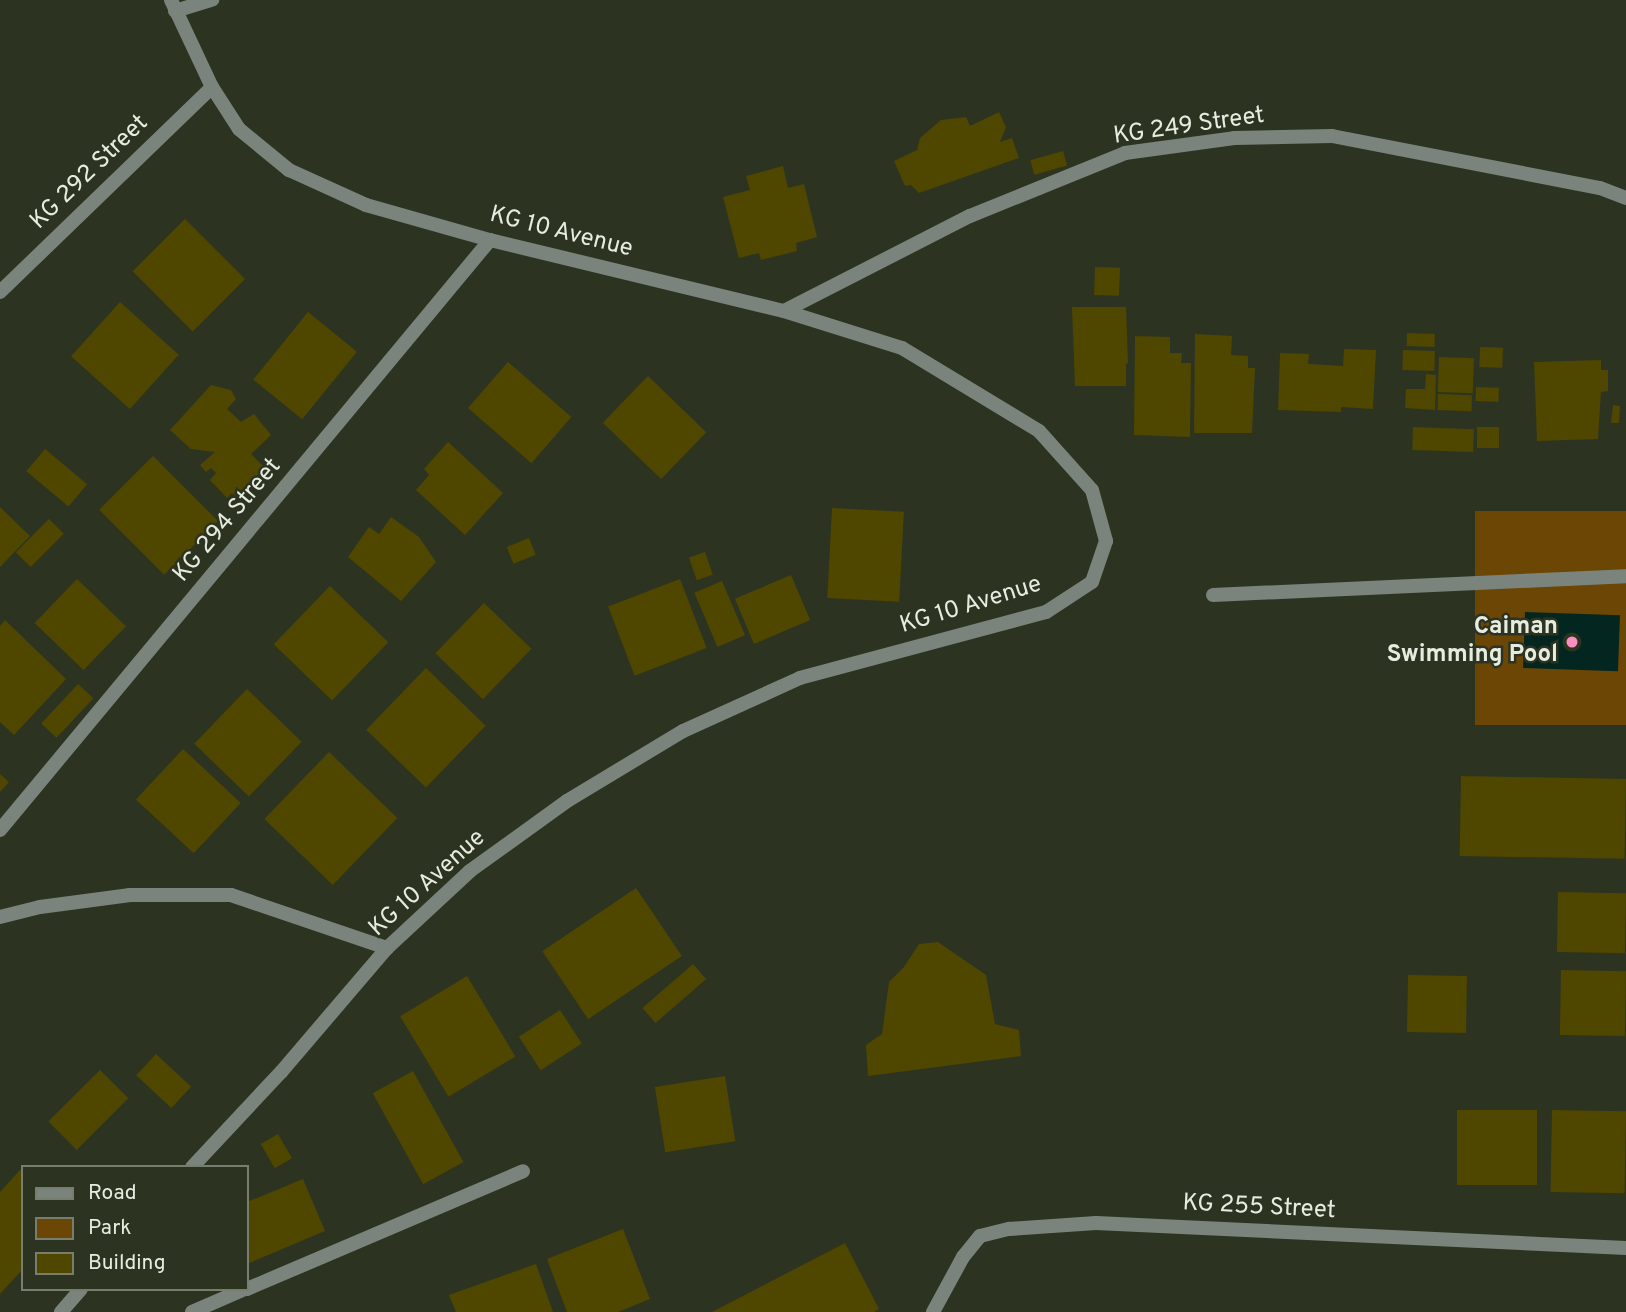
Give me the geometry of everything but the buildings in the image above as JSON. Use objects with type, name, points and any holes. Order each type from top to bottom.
[{"type":"street","points":[[173,6],[212,0]]},
{"type":"street","name":"KG 10 Avenue","points":[[173,6],[212,87],[239,129],[289,170],[366,205],[490,240],[784,311],[902,348],[1039,431],[1093,490],[1106,541],[1092,582],[1046,612],[800,678],[683,731],[567,801],[470,871],[387,948],[281,1072],[194,1165]]},
{"type":"street","name":"KG 292 Street","points":[[0,292],[212,87]]},
{"type":"street","name":"KG 249 Street","points":[[784,311],[970,216],[1125,153],[1234,138],[1332,136],[1600,188],[1626,198]]},
{"type":"street","name":"KG 294 Street","points":[[0,830],[490,240]]},
{"type":"street","points":[[1213,595],[1626,576]]},
{"type":"street","points":[[0,917],[40,907],[130,895],[231,895],[387,948]]},
{"type":"street","points":[[248,1288],[523,1171]]},
{"type":"street","name":"KG 255 Street","points":[[933,1312],[963,1257],[980,1236],[1009,1229],[1096,1223],[1626,1248]]},
{"type":"street","points":[[61,1312],[78,1291]]},
{"type":"street","points":[[192,1312],[241,1291]]},
{"type":"green space","points":[[1475,511],[1626,511],[1626,725],[1475,725]]},
{"type":"water","name":"Caiman Swimming Pool","points":[[1525,612],[1620,615],[1618,671],[1523,668]]},
{"type":"place","name":"Caiman Swimming Pool","points":[[1572,642]]}]
